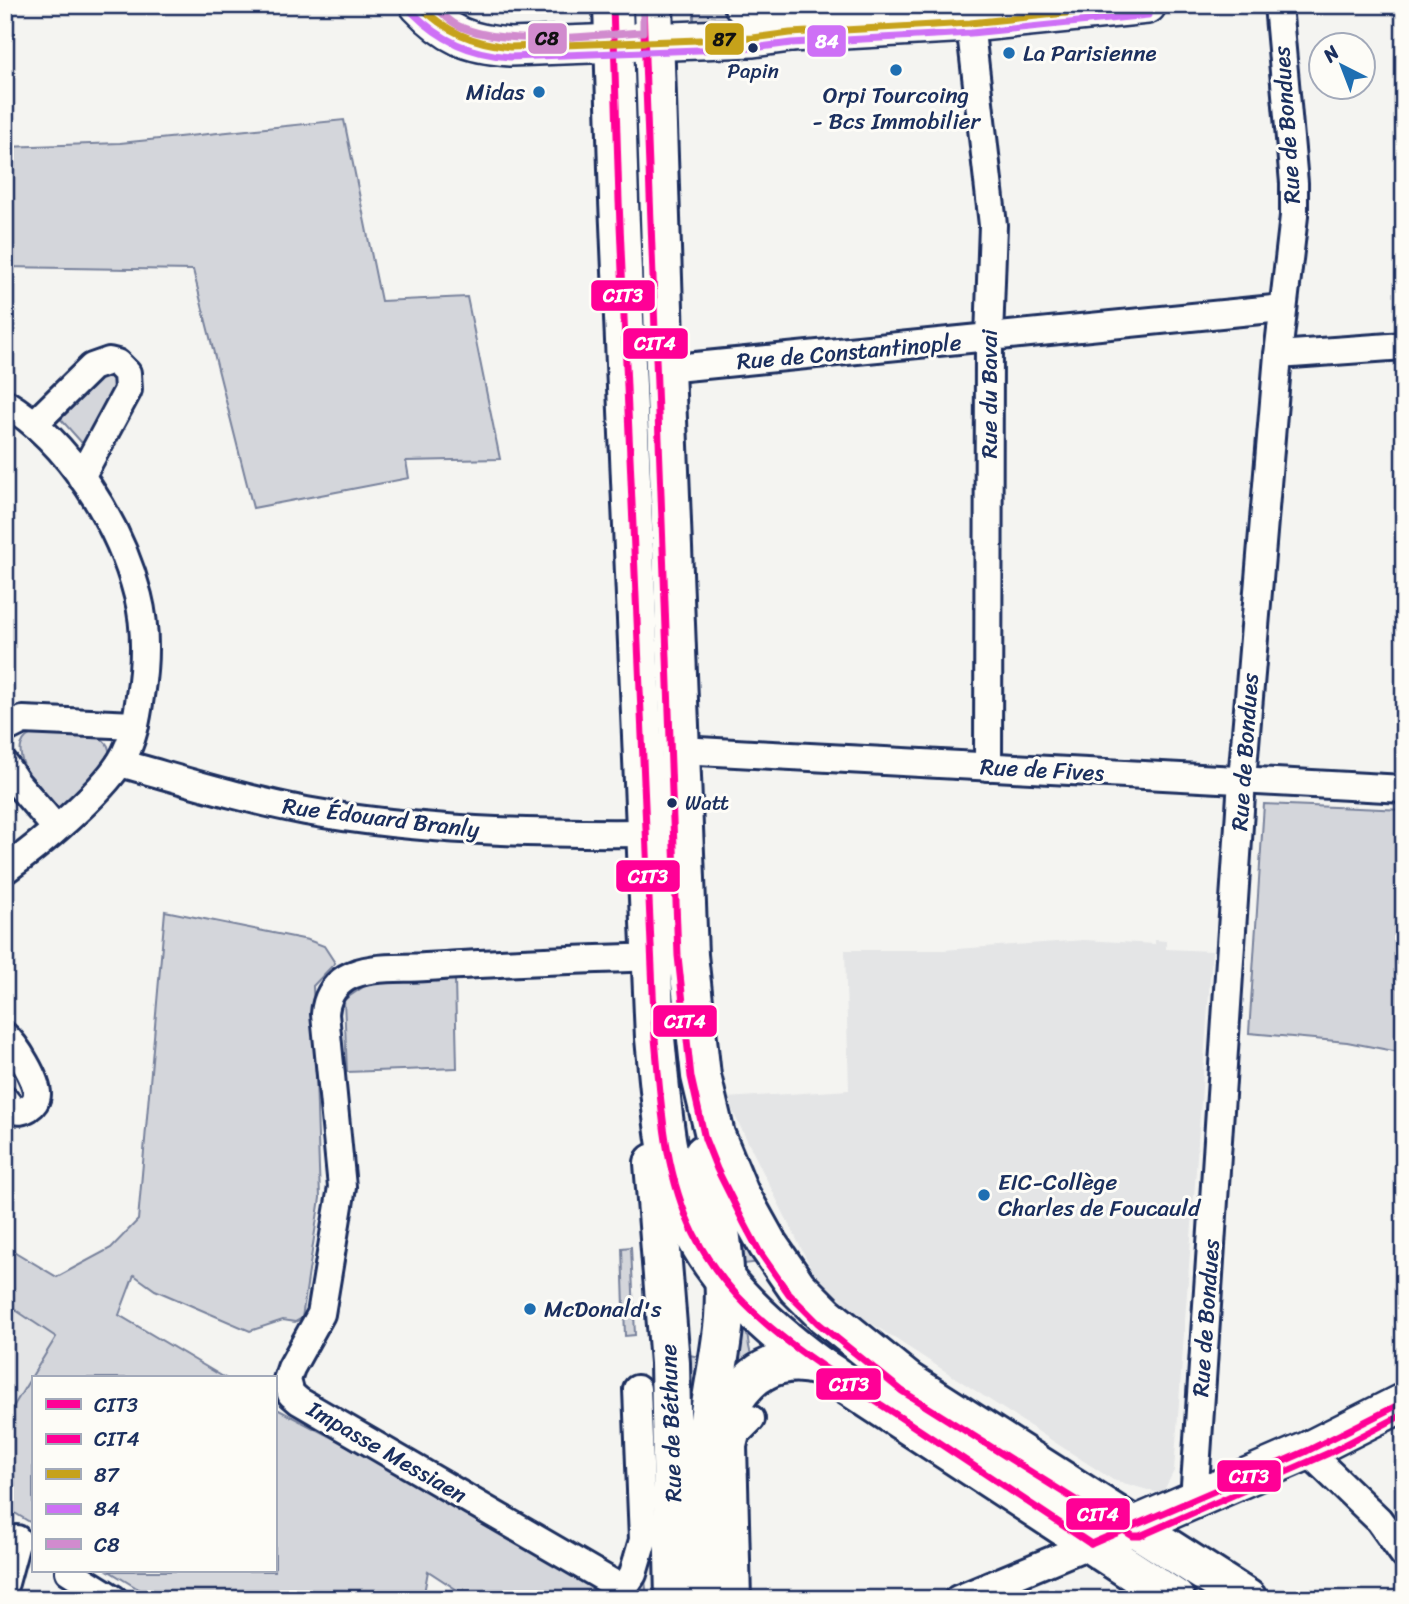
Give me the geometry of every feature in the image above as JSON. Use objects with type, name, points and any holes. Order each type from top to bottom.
[{"type":"main road","points":[[419,5],[443,28],[474,43],[510,47],[614,44],[654,24],[753,38],[991,16],[1139,6]]},
{"type":"main road","points":[[613,5],[619,201],[648,833],[670,956],[696,1043],[706,1104],[715,1135],[739,1192],[768,1245],[810,1301],[908,1382]]},
{"type":"main road","points":[[743,5],[760,19],[790,33]]},
{"type":"main road","points":[[654,24],[664,369],[680,750],[670,956],[655,1038],[669,1152],[681,1203],[692,1230],[731,1294],[789,1343],[819,1366],[1171,1597]]},
{"type":"main road","name":"Rue de Béthune","points":[[670,956],[684,1006],[686,1079],[716,1206],[731,1294],[709,1419],[705,1504],[707,1599]]},
{"type":"main road","name":"Rue de Béthune","points":[[655,1038],[653,1147],[670,1363],[675,1599]]},
{"type":"main road","points":[[670,1363],[675,1350],[693,1324],[731,1294]]},
{"type":"main road","points":[[731,1294],[805,1321],[858,1355],[908,1382],[1247,1599]]},
{"type":"main road","name":"Rue de Béthune","points":[[705,1504],[718,1438],[725,1417],[743,1387],[765,1369],[788,1362],[819,1366]]},
{"type":"main road","points":[[1091,1544],[1307,1451],[1404,1402]]},
{"type":"street","name":"Rue de Bondues","points":[[1194,1500],[1242,780],[1278,355],[1295,198],[1278,5]]},
{"type":"street","name":"Rue du Bavai","points":[[988,767],[989,338],[993,225],[991,16]]},
{"type":"street","name":"Rue de Constantinople","points":[[664,369],[1283,308]]},
{"type":"street","points":[[1278,355],[1404,346]]},
{"type":"street","points":[[35,423],[92,367],[109,361],[127,373],[128,390],[81,477]]},
{"type":"street","points":[[5,403],[35,423],[59,447],[81,477],[119,543],[138,596],[143,636],[142,684],[135,725],[120,763],[100,787],[56,828],[5,870]]},
{"type":"street","points":[[5,729],[23,720],[135,725]]},
{"type":"street","name":"Rue de Fives","points":[[680,750],[1404,789]]},
{"type":"street","name":"Rue Édouard Branly","points":[[120,763],[276,805],[358,818],[473,831],[648,833]]},
{"type":"street","points":[[5,765],[56,828]]},
{"type":"street","name":"Impasse Messiaen","points":[[637,1389],[643,1541],[633,1574],[623,1589],[299,1401],[291,1394],[287,1380],[321,1314],[340,1207],[342,1187],[325,1014],[326,1004],[336,986],[346,978],[368,971],[497,962],[670,956]]},
{"type":"street","points":[[5,1035],[18,1049],[37,1095],[29,1108],[20,1111],[14,1110],[5,1100]]},
{"type":"street","points":[[737,1599],[733,1446],[736,1434],[751,1419]]},
{"type":"street","points":[[1307,1451],[1379,1520],[1404,1555]]},
{"type":"street","points":[[5,1583],[18,1539]]},
{"type":"street","points":[[958,1599],[1091,1544]]},
{"type":"street","points":[[71,1572],[114,1599]]},
{"type":"shaded area","points":[[694,5],[730,5],[741,20],[694,26]]},
{"type":"shaded area","points":[[344,120],[381,301],[467,297],[500,459],[406,461],[409,478],[253,508],[193,270],[5,267],[5,147],[120,143]]},
{"type":"shaded area","points":[[101,368],[120,379],[88,444],[82,443],[57,415]]},
{"type":"shaded area","points":[[37,732],[100,738],[109,748],[109,757],[68,804],[60,807],[50,806],[24,766],[21,745],[26,737]]},
{"type":"shaded area","points":[[1264,804],[1404,810],[1404,1053],[1347,1042],[1249,1033]]},
{"type":"shaded area","points":[[165,911],[308,940],[324,946],[335,963],[313,986],[320,1198],[302,1318],[295,1322],[283,1320],[250,1331],[155,1290],[134,1275],[119,1315],[222,1376],[32,1376],[56,1337],[5,1303],[5,1246],[57,1277],[111,1248],[138,1220]]},
{"type":"shaded area","name":"EIC-Collège Charles de Foucauld","points":[[1084,940],[1155,944],[1155,940],[1166,941],[1166,949],[1212,951],[1174,1471],[1162,1494],[1113,1480],[823,1292],[726,1098],[849,1090],[845,950],[943,950]]},
{"type":"shaded area","points":[[455,979],[457,1068],[347,1072],[344,1000],[372,981]]},
{"type":"shaded area","points":[[729,1209],[768,1261],[737,1265]]},
{"type":"shaded area","points":[[631,1247],[635,1335],[625,1336],[622,1248]]},
{"type":"shaded area","points":[[5,1303],[56,1336],[5,1420]]},
{"type":"shaded area","points":[[740,1323],[746,1330],[752,1356],[734,1371]]},
{"type":"shaded area","points":[[689,1355],[706,1358],[692,1459],[684,1371]]},
{"type":"shaded area","points":[[32,1376],[32,1523],[5,1507],[5,1420]]},
{"type":"shaded area","points":[[276,1409],[417,1482],[623,1598],[644,1570],[647,1599],[471,1599],[428,1571],[423,1599],[155,1599],[111,1572],[276,1572]]},
{"type":"transit line","name":"87","points":[[419,5],[460,35],[484,43],[510,47],[753,38],[790,33],[970,23],[1145,5]]},
{"type":"transit line","name":"C8","points":[[434,5],[455,24],[478,33],[524,38],[643,32],[643,5]]},
{"type":"transit line","name":"CIT3","points":[[613,5],[655,1038],[665,1138],[676,1187],[694,1234],[712,1265],[734,1293],[760,1318],[816,1362],[1091,1544]]},
{"type":"transit line","name":"CIT4","points":[[643,5],[678,956],[691,1077],[705,1139],[717,1169],[759,1251],[789,1294],[818,1323],[902,1391],[1133,1536],[1140,1536],[1329,1453],[1404,1414]]},
{"type":"transit line","name":"84","points":[[412,12],[434,31],[457,44],[482,53],[510,57],[753,48],[791,43],[971,33],[1148,15]]},
{"type":"transit line","name":"CIT3","points":[[1091,1544],[1307,1451],[1404,1402]]},
{"type":"place","name":"Papin","points":[[753,48]]},
{"type":"place","name":"La Parisienne","points":[[1009,53]]},
{"type":"place","name":"Orpi Tourcoing - Bcs Immobilier","points":[[896,70]]},
{"type":"place","name":"Midas","points":[[539,92]]},
{"type":"place","name":"Watt","points":[[672,803]]},
{"type":"place","name":"EIC-Collège Charles de Foucauld","points":[[984,1195]]},
{"type":"place","name":"McDonald's","points":[[530,1309]]}]
